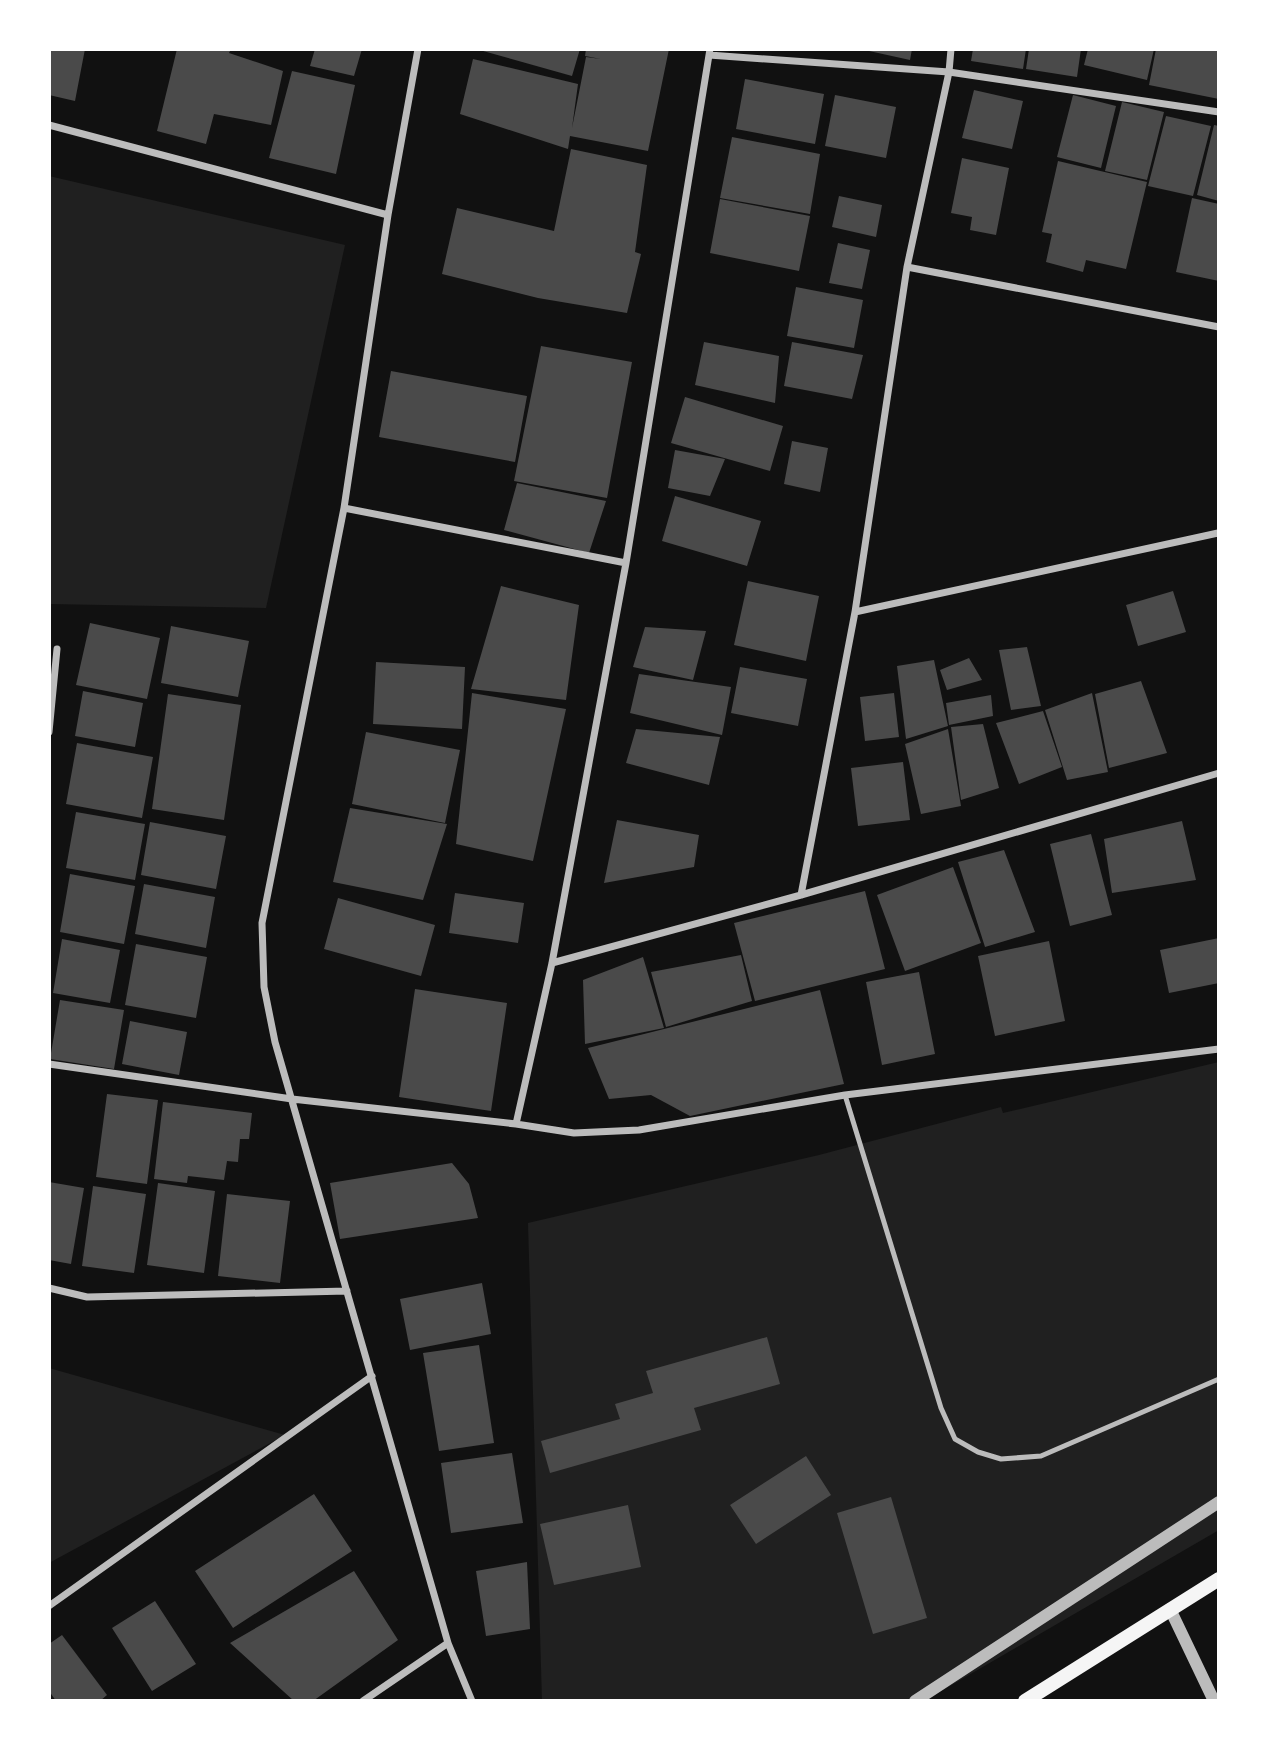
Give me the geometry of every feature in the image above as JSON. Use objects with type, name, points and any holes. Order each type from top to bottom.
[{"type":"main road","points":[[1025,1701],[1219,1579]]},
{"type":"street","points":[[418,49],[388,215],[344,508],[262,923],[264,987],[275,1042],[448,1643],[472,1701]]},
{"type":"street","points":[[801,895],[855,612],[907,267],[949,72],[951,49]]},
{"type":"street","points":[[516,1124],[552,963],[626,563],[709,52],[949,72],[1219,112]]},
{"type":"street","points":[[49,125],[388,215]]},
{"type":"street","points":[[907,267],[1219,327]]},
{"type":"street","points":[[344,508],[626,563]]},
{"type":"street","points":[[855,612],[1219,531],[1219,542]]},
{"type":"street","points":[[49,732],[57,649]]},
{"type":"street","points":[[552,963],[801,895],[1219,774]]},
{"type":"street","points":[[49,1064],[292,1099],[574,1133],[639,1130],[845,1095],[1219,1049]]},
{"type":"street","points":[[49,1288],[88,1297],[347,1291]]},
{"type":"street","points":[[49,1606],[372,1376]]},
{"type":"street","points":[[915,1701],[1219,1502]]},
{"type":"street","points":[[1170,1609],[1214,1701]]},
{"type":"street","points":[[363,1701],[448,1643]]},
{"type":"lane","points":[[845,1095],[941,1408],[955,1439],[978,1452],[1001,1459],[1041,1456],[1219,1379]]},
{"type":"shaded area","points":[[49,176],[345,245],[266,608],[49,604]]},
{"type":"shaded area","points":[[1219,1062],[1219,1530],[924,1701],[542,1701],[528,1223],[819,1155],[1001,1107],[1003,1113]]},
{"type":"shaded area","points":[[49,1368],[285,1435],[49,1563]]},
{"type":"building","points":[[49,49],[85,49],[75,101],[49,95]]},
{"type":"building","points":[[177,49],[223,49],[283,71],[271,125],[214,114],[206,144],[157,131]]},
{"type":"building","points":[[315,49],[362,49],[354,76],[310,66]]},
{"type":"building","points":[[476,49],[580,49],[572,76]]},
{"type":"building","points":[[586,49],[669,49],[648,151],[570,136],[568,149],[460,114],[473,59],[578,84],[572,128],[586,57],[601,59],[585,56]]},
{"type":"building","points":[[860,49],[912,49],[910,60]]},
{"type":"building","points":[[973,49],[1026,49],[1023,69],[971,61]]},
{"type":"building","points":[[1029,49],[1081,49],[1077,77],[1026,69]]},
{"type":"building","points":[[1088,49],[1154,49],[1147,80],[1084,65]]},
{"type":"building","points":[[1156,49],[1219,49],[1219,99],[1149,85]]},
{"type":"building","points":[[292,71],[355,85],[336,174],[269,158]]},
{"type":"building","points":[[745,79],[824,94],[815,144],[736,129]]},
{"type":"building","points":[[974,90],[1023,101],[1012,149],[962,138]]},
{"type":"building","points":[[835,95],[896,107],[886,158],[825,146]]},
{"type":"building","points":[[1073,95],[1116,106],[1101,168],[1057,157]]},
{"type":"building","points":[[1122,102],[1164,112],[1147,180],[1105,171]]},
{"type":"building","points":[[1166,116],[1211,126],[1193,196],[1148,186]]},
{"type":"building","points":[[1214,125],[1219,126],[1219,201],[1197,195]]},
{"type":"building","points":[[732,137],[820,154],[810,214],[720,198]]},
{"type":"building","points":[[571,149],[647,165],[635,252],[641,254],[627,313],[538,298],[442,274],[457,208],[554,231]]},
{"type":"building","points":[[962,158],[1009,168],[996,235],[970,230],[972,217],[951,213]]},
{"type":"building","points":[[1058,161],[1147,182],[1126,269],[1086,260],[1083,272],[1046,262],[1052,234],[1042,232]]},
{"type":"building","points":[[839,196],[882,205],[876,237],[832,227]]},
{"type":"building","points":[[1192,198],[1219,204],[1219,281],[1176,272]]},
{"type":"building","points":[[720,199],[810,216],[799,271],[710,253]]},
{"type":"building","points":[[838,243],[870,250],[862,289],[829,283]]},
{"type":"building","points":[[796,287],[863,300],[854,348],[787,336]]},
{"type":"building","points":[[704,342],[779,356],[775,403],[695,385]]},
{"type":"building","points":[[792,342],[863,355],[852,399],[784,386]]},
{"type":"building","points":[[541,346],[632,362],[607,498],[514,481]]},
{"type":"building","points":[[391,371],[527,396],[515,462],[379,437]]},
{"type":"building","points":[[685,397],[783,426],[770,471],[671,443]]},
{"type":"building","points":[[792,441],[828,448],[820,492],[784,484]]},
{"type":"building","points":[[675,450],[725,459],[710,496],[668,488]]},
{"type":"building","points":[[517,483],[606,501],[589,553],[504,530]]},
{"type":"building","points":[[675,496],[761,521],[747,566],[662,541]]},
{"type":"building","points":[[748,581],[819,596],[806,661],[734,645]]},
{"type":"building","points":[[501,586],[579,605],[566,700],[471,689]]},
{"type":"building","points":[[1173,591],[1186,632],[1138,646],[1126,605]]},
{"type":"building","points":[[90,623],[160,638],[147,699],[76,685]]},
{"type":"building","points":[[171,626],[249,641],[238,697],[161,683]]},
{"type":"building","points":[[645,627],[706,631],[693,680],[633,667]]},
{"type":"building","points":[[1027,647],[1041,706],[1011,710],[999,650]]},
{"type":"building","points":[[969,658],[982,680],[947,690],[940,670]]},
{"type":"building","points":[[934,660],[948,726],[906,739],[897,666]]},
{"type":"building","points":[[376,662],[465,667],[462,729],[373,724]]},
{"type":"building","points":[[740,667],[807,679],[798,726],[731,713]]},
{"type":"building","points":[[639,674],[731,687],[722,735],[630,713]]},
{"type":"building","points":[[1141,681],[1167,753],[1109,768],[1095,694]]},
{"type":"building","points":[[83,691],[143,703],[135,747],[75,736]]},
{"type":"building","points":[[472,693],[566,709],[533,861],[456,844]]},
{"type":"building","points":[[894,693],[899,737],[865,741],[860,697]]},
{"type":"building","points":[[1092,693],[1108,772],[1067,780],[1045,710]]},
{"type":"building","points":[[168,694],[241,705],[224,820],[152,809]]},
{"type":"building","points":[[991,695],[993,716],[949,725],[946,703]]},
{"type":"building","points":[[1043,711],[1062,767],[1019,784],[996,723]]},
{"type":"building","points":[[983,724],[999,788],[961,800],[951,727]]},
{"type":"building","points":[[636,729],[720,737],[709,785],[626,763]]},
{"type":"building","points":[[948,729],[961,806],[921,814],[905,744]]},
{"type":"building","points":[[366,732],[460,750],[445,823],[352,804]]},
{"type":"building","points":[[77,743],[153,757],[142,818],[66,804]]},
{"type":"building","points":[[903,762],[910,820],[858,826],[851,768]]},
{"type":"building","points":[[350,808],[447,824],[423,900],[333,882]]},
{"type":"building","points":[[76,812],[145,824],[135,880],[66,868]]},
{"type":"building","points":[[617,820],[699,835],[694,867],[604,883]]},
{"type":"building","points":[[1182,821],[1196,880],[1112,893],[1104,839]]},
{"type":"building","points":[[150,822],[226,836],[216,889],[141,875]]},
{"type":"building","points":[[1091,834],[1112,915],[1070,926],[1050,844]]},
{"type":"building","points":[[1004,850],[1035,932],[985,947],[958,862]]},
{"type":"building","points":[[953,867],[981,943],[905,971],[877,895]]},
{"type":"building","points":[[70,874],[135,886],[124,944],[60,932]]},
{"type":"building","points":[[144,884],[215,897],[206,948],[135,934]]},
{"type":"building","points":[[865,891],[885,969],[755,1001],[734,923]]},
{"type":"building","points":[[455,893],[524,903],[518,943],[449,933]]},
{"type":"building","points":[[338,898],[435,925],[421,976],[324,949]]},
{"type":"building","points":[[1219,938],[1219,983],[1169,993],[1160,950]]},
{"type":"building","points":[[62,939],[120,950],[110,1003],[53,993]]},
{"type":"building","points":[[1049,941],[1065,1021],[995,1036],[978,956]]},
{"type":"building","points":[[136,944],[207,957],[196,1018],[125,1005]]},
{"type":"building","points":[[741,955],[752,1001],[666,1027],[651,972]]},
{"type":"building","points":[[643,957],[664,1028],[585,1044],[583,980]]},
{"type":"building","points":[[919,972],[935,1054],[882,1065],[866,982]]},
{"type":"building","points":[[415,989],[507,1003],[491,1111],[399,1097]]},
{"type":"building","points":[[820,990],[844,1084],[690,1116],[651,1095],[609,1099],[588,1048]]},
{"type":"building","points":[[60,1000],[124,1010],[114,1069],[50,1059]]},
{"type":"building","points":[[130,1021],[187,1032],[179,1075],[122,1064]]},
{"type":"building","points":[[107,1094],[158,1100],[147,1184],[96,1177]]},
{"type":"building","points":[[163,1102],[252,1113],[249,1139],[240,1139],[238,1162],[227,1161],[224,1180],[188,1176],[187,1183],[154,1179]]},
{"type":"building","points":[[452,1163],[469,1184],[478,1218],[340,1239],[330,1183]]},
{"type":"building","points":[[49,1182],[84,1188],[71,1264],[49,1260]]},
{"type":"building","points":[[158,1183],[215,1191],[204,1273],[147,1265]]},
{"type":"building","points":[[93,1186],[146,1194],[134,1273],[82,1266]]},
{"type":"building","points":[[227,1194],[290,1201],[280,1283],[218,1276]]},
{"type":"building","points":[[482,1283],[491,1334],[410,1350],[400,1299]]},
{"type":"building","points":[[767,1337],[780,1384],[694,1408],[701,1430],[550,1473],[541,1441],[620,1419],[615,1404],[653,1393],[646,1371]]},
{"type":"building","points":[[479,1345],[494,1443],[439,1451],[423,1353]]},
{"type":"building","points":[[512,1453],[523,1523],[451,1533],[441,1463]]},
{"type":"building","points":[[806,1456],[831,1495],[756,1544],[730,1505]]},
{"type":"building","points":[[314,1494],[352,1551],[233,1628],[195,1571]]},
{"type":"building","points":[[891,1497],[927,1618],[873,1634],[837,1513]]},
{"type":"building","points":[[628,1505],[641,1567],[554,1585],[540,1524]]},
{"type":"building","points":[[527,1562],[530,1629],[486,1636],[476,1571]]},
{"type":"building","points":[[354,1571],[398,1640],[313,1701],[294,1701],[230,1643]]},
{"type":"building","points":[[155,1601],[196,1664],[152,1691],[112,1628]]},
{"type":"building","points":[[62,1635],[107,1695],[100,1701],[56,1701],[49,1691],[49,1644]]}]
